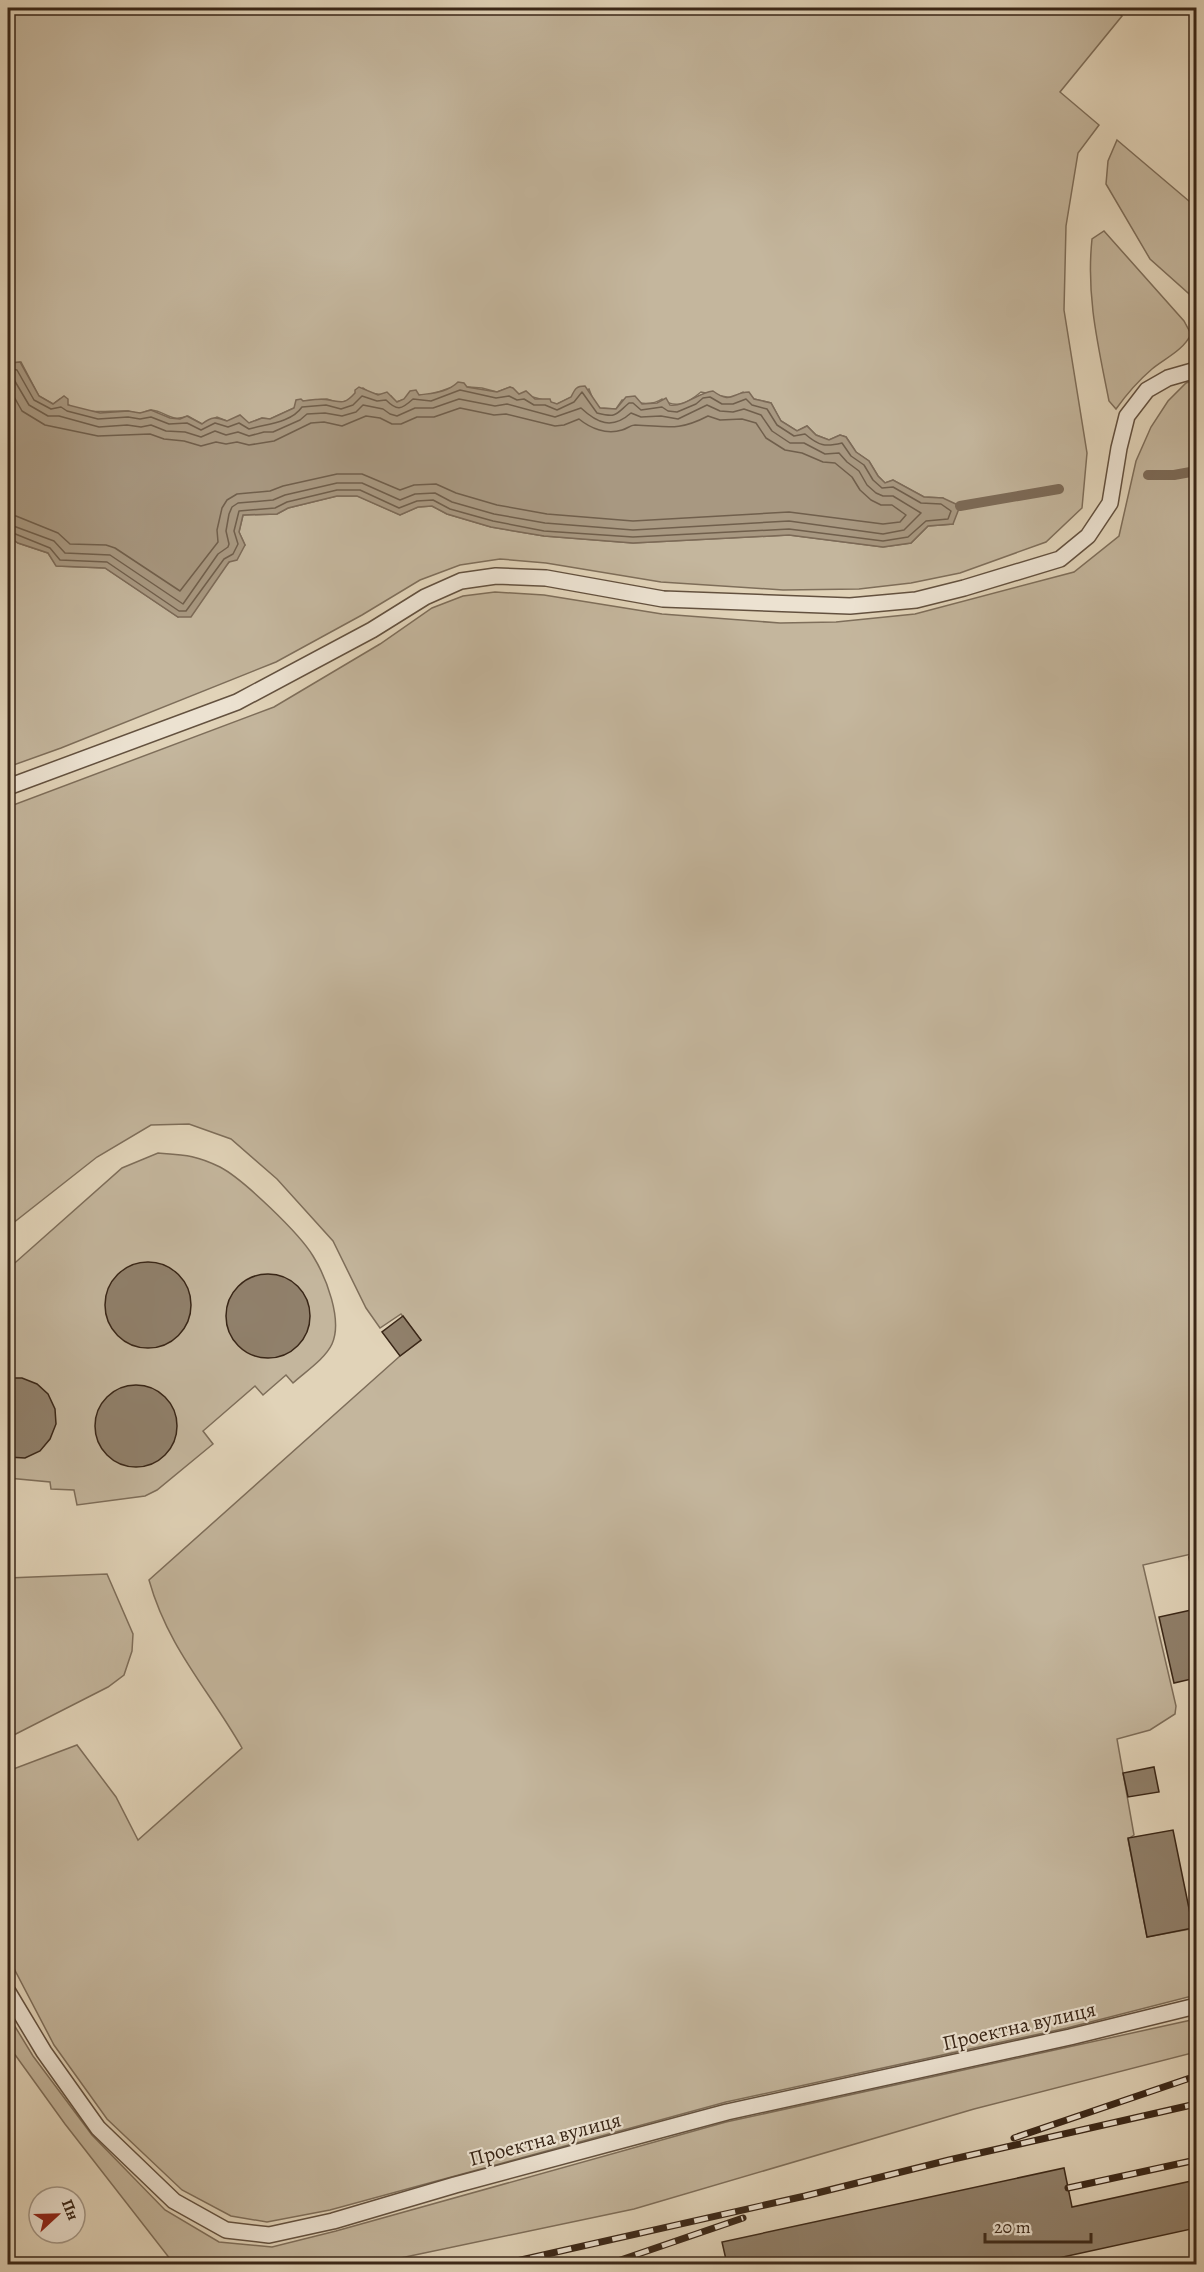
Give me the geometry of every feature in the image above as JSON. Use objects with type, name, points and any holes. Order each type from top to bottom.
[{"type":"lane","points":[[8,788],[237,702],[372,630],[425,597],[461,581],[496,576],[546,578],[663,599],[850,606],[916,600],[1060,559],[1088,536],[1110,504],[1127,416],[1147,390],[1168,378],[1197,370]]},
{"type":"lane","name":"Проектна вулиця","points":[[8,1992],[44,2052],[98,2128],[174,2200],[226,2230],[269,2235],[333,2221],[455,2185],[727,2112],[1070,2037],[1197,2006]]},
{"type":"shaded area","points":[[8,8],[1112,8],[1122,16],[1060,92],[1099,125],[1078,153],[1066,226],[1064,310],[1087,453],[1082,508],[1046,542],[960,573],[911,583],[859,589],[783,590],[661,582],[546,563],[500,559],[460,565],[420,580],[276,662],[8,767],[8,536],[18,543],[48,553],[57,566],[105,568],[178,617],[245,545],[239,532],[243,515],[277,514],[288,508],[337,496],[358,496],[400,515],[418,507],[432,506],[447,514],[491,527],[544,536],[633,543],[789,535],[883,547],[911,543],[928,526],[953,524],[943,498],[924,497],[893,480],[885,483],[869,461],[856,452],[846,437],[840,435],[829,440],[816,435],[807,426],[797,431],[781,421],[771,403],[754,399],[743,392],[732,398],[701,392],[687,402],[677,404],[662,399],[647,403],[622,400],[616,409],[600,408],[594,402],[589,389],[557,404],[519,395],[510,387],[497,392],[482,388],[455,386],[430,395],[419,395],[396,402],[391,396],[370,393],[363,388],[349,400],[339,403],[327,399],[303,401],[294,408],[270,419],[262,418],[249,423],[227,421],[217,417],[202,424],[188,416],[177,418],[151,410],[137,413],[84,410],[68,405],[60,399],[53,404],[39,396],[21,362],[11,363],[8,359]]},
{"type":"shaded area","points":[[1117,140],[1196,207],[1196,300],[1150,259],[1106,184],[1108,161]]},
{"type":"shaded area","points":[[1104,231],[1184,321],[1191,334],[1179,349],[1142,378],[1116,409],[1109,401],[1092,301],[1092,239]]},
{"type":"shaded area","points":[[1196,379],[1196,1553],[1143,1565],[1176,1706],[1175,1714],[1150,1730],[1117,1739],[1134,1835],[1128,1839],[1147,1937],[1196,1928],[1196,1995],[1067,2028],[726,2102],[330,2210],[267,2222],[231,2216],[182,2190],[107,2119],[54,2045],[8,1957],[8,1771],[77,1745],[116,1797],[138,1840],[242,1748],[178,1648],[157,1604],[149,1580],[400,1356],[421,1340],[401,1314],[380,1328],[366,1308],[333,1241],[277,1179],[231,1139],[189,1124],[151,1125],[97,1157],[8,1227],[8,807],[274,707],[380,644],[432,608],[463,596],[495,592],[544,595],[662,614],[780,623],[836,622],[915,614],[1074,572],[1119,536],[1136,461],[1151,427],[1168,401],[1186,383]]},
{"type":"shaded area","points":[[158,1153],[190,1156],[220,1167],[242,1183],[284,1221],[306,1246],[323,1275],[334,1311],[335,1334],[325,1355],[293,1383],[286,1375],[263,1395],[255,1386],[203,1431],[213,1444],[157,1490],[145,1496],[77,1505],[74,1490],[51,1489],[50,1482],[8,1478],[8,1269],[122,1168]]},
{"type":"shaded area","points":[[107,1574],[133,1634],[132,1651],[124,1675],[108,1687],[8,1738],[8,1578]]},
{"type":"shaded area","points":[[8,2015],[33,2056],[92,2135],[165,2210],[219,2242],[272,2247],[726,2122],[1196,2019],[1196,2052],[974,2109],[634,2209],[372,2264],[174,2264],[65,2124],[8,2045]]},
{"type":"water","points":[[8,359],[11,363],[20,362],[39,396],[53,404],[64,396],[68,399],[68,405],[100,413],[128,411],[140,413],[151,410],[170,418],[180,419],[187,416],[202,424],[211,418],[227,421],[240,415],[249,423],[262,418],[270,419],[294,408],[296,400],[301,399],[303,401],[323,399],[343,402],[351,397],[359,387],[378,395],[387,392],[397,402],[404,399],[410,391],[416,390],[419,395],[434,393],[458,382],[464,383],[467,387],[497,392],[510,387],[519,394],[526,391],[535,399],[550,399],[551,402],[557,404],[571,397],[578,387],[585,386],[600,408],[616,409],[626,397],[635,396],[642,404],[657,403],[666,398],[670,405],[675,405],[713,391],[724,397],[749,392],[754,399],[771,403],[781,421],[797,431],[807,426],[816,435],[829,440],[840,435],[846,437],[856,452],[869,461],[885,483],[893,480],[924,497],[943,498],[960,506],[953,524],[928,526],[911,543],[883,547],[789,535],[633,543],[544,536],[491,527],[447,514],[432,506],[418,507],[400,515],[357,496],[337,496],[288,508],[277,514],[243,515],[239,532],[245,545],[237,560],[229,562],[191,617],[178,617],[105,568],[56,566],[48,553],[18,543],[8,536]]},
{"type":"building","points":[[148,1262],[165,1265],[179,1274],[188,1288],[191,1305],[188,1322],[179,1336],[165,1345],[148,1348],[131,1345],[117,1336],[108,1322],[105,1305],[108,1288],[117,1274],[131,1265]]},
{"type":"building","points":[[268,1274],[291,1281],[303,1293],[310,1316],[303,1339],[291,1351],[268,1358],[245,1351],[233,1339],[226,1316],[233,1293],[245,1281]]},
{"type":"building","points":[[403,1316],[421,1340],[400,1356],[382,1332]]},
{"type":"building","points":[[8,1378],[22,1378],[37,1384],[48,1394],[55,1409],[56,1424],[50,1439],[40,1451],[25,1458],[8,1457]]},
{"type":"building","points":[[136,1385],[152,1389],[165,1397],[173,1410],[177,1426],[173,1442],[165,1455],[152,1463],[136,1467],[120,1463],[107,1455],[99,1442],[95,1426],[99,1410],[107,1397],[120,1389]]},
{"type":"building","points":[[1196,1555],[1196,1585],[1194,1585],[1189,1557]]},
{"type":"building","points":[[1196,1609],[1196,1678],[1174,1683],[1159,1617]]},
{"type":"building","points":[[1154,1767],[1159,1792],[1128,1797],[1123,1773]]},
{"type":"building","points":[[1173,1830],[1193,1928],[1147,1937],[1128,1838]]},
{"type":"building","points":[[1064,2168],[1072,2207],[1196,2180],[1196,2228],[1031,2264],[727,2264],[722,2242]]},
{"type":"waterway","points":[[1148,475],[1174,475],[1196,471]]},
{"type":"waterway","points":[[960,506],[1059,489]]},
{"type":"railway","points":[[1014,2138],[1196,2076]]},
{"type":"railway","points":[[503,2264],[1196,2104]]},
{"type":"railway","points":[[1068,2188],[1196,2160]]},
{"type":"railway","points":[[609,2264],[743,2218]]}]
